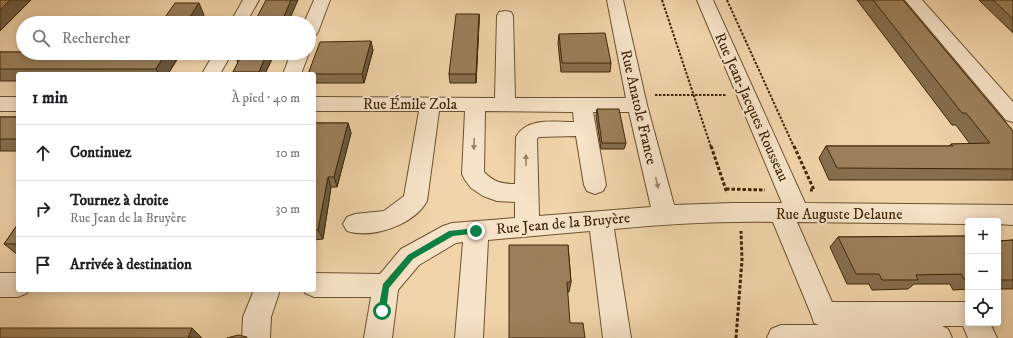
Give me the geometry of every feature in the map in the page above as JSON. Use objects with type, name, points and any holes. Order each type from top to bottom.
[{"type":"street","points":[[242,16],[251,0]]},
{"type":"street","points":[[316,16],[322,0]]},
{"type":"street","name":"Rue Anatole France","points":[[615,0],[636,100],[665,214]]},
{"type":"street","name":"Rue Jean-Jacques Rousseau","points":[[705,0],[746,94],[790,213],[824,314],[965,314]]},
{"type":"street","points":[[913,0],[1013,115]]},
{"type":"street","points":[[504,16],[505,105]]},
{"type":"street","points":[[212,72],[218,60]]},
{"type":"street","points":[[293,72],[297,60]]},
{"type":"street","name":"Rue Émile Zola","points":[[316,104],[582,105],[636,100]]},
{"type":"street","points":[[0,104],[16,104]]},
{"type":"street","points":[[355,224],[389,220],[415,201],[430,104]]},
{"type":"street","points":[[476,105],[473,174],[482,186],[492,192],[527,193]]},
{"type":"street","points":[[582,105],[594,185]]},
{"type":"street","points":[[527,226],[526,137],[529,132],[534,130],[585,129]]},
{"type":"street","name":"Rue Auguste Delaune","points":[[665,214],[733,212],[1013,215]]},
{"type":"street","name":"Rue Jean de la Bruyère","points":[[386,286],[410,257],[452,233],[665,214]]},
{"type":"street","points":[[601,220],[617,338]]},
{"type":"street","points":[[469,338],[476,231]]},
{"type":"street","points":[[0,285],[16,285]]},
{"type":"street","points":[[316,285],[386,286],[378,338]]},
{"type":"street","points":[[256,338],[257,317],[265,292]]},
{"type":"street","points":[[977,326],[983,338]]},
{"type":"street","points":[[781,338],[938,338]]},
{"type":"path","points":[[662,0],[740,231],[742,260],[736,338]]},
{"type":"path","points":[[727,0],[814,190],[803,190]]},
{"type":"path","points":[[636,100],[694,96],[770,94]]},
{"type":"path","points":[[726,189],[769,190]]},
{"type":"building","points":[[0,0],[10,0],[0,10]]},
{"type":"building","points":[[266,0],[291,0],[284,16],[258,16]]},
{"type":"building","points":[[873,0],[903,0],[1013,131],[1013,169],[837,168],[826,146],[953,146],[951,144],[990,143],[966,113],[962,113]]},
{"type":"building","points":[[993,0],[1013,0],[1013,19]]},
{"type":"building","points":[[175,3],[199,3],[191,16],[166,16]]},
{"type":"building","points":[[456,14],[479,14],[476,74],[449,74]]},
{"type":"building","points":[[605,33],[611,63],[562,63],[559,34]]},
{"type":"building","points":[[371,41],[362,74],[316,74],[316,72],[309,72],[313,60],[316,60],[316,53],[320,42]]},
{"type":"building","points":[[0,52],[16,52],[16,60],[162,60],[156,69],[0,69]]},
{"type":"building","points":[[239,60],[264,60],[259,72],[233,72]]},
{"type":"building","points":[[597,109],[619,109],[626,143],[602,143]]},
{"type":"building","points":[[0,117],[16,117],[16,139],[0,139]]},
{"type":"building","points":[[316,123],[348,123],[334,177],[328,177],[318,230],[316,230]]},
{"type":"building","points":[[16,227],[16,244],[4,244]]},
{"type":"building","points":[[965,236],[965,280],[961,274],[916,275],[918,280],[882,280],[879,274],[856,274],[838,237]]},
{"type":"building","points":[[1013,240],[1013,280],[1001,280],[1001,241]]},
{"type":"building","points":[[509,245],[568,245],[571,282],[567,282],[570,323],[583,323],[585,338],[509,338]]},
{"type":"building","points":[[0,328],[192,328],[188,338],[0,338]]},
{"type":"building","points":[[238,335],[247,338],[227,338]]},
{"type":"route","points":[[382,311],[386,286],[410,257],[452,233],[476,231]]}]
